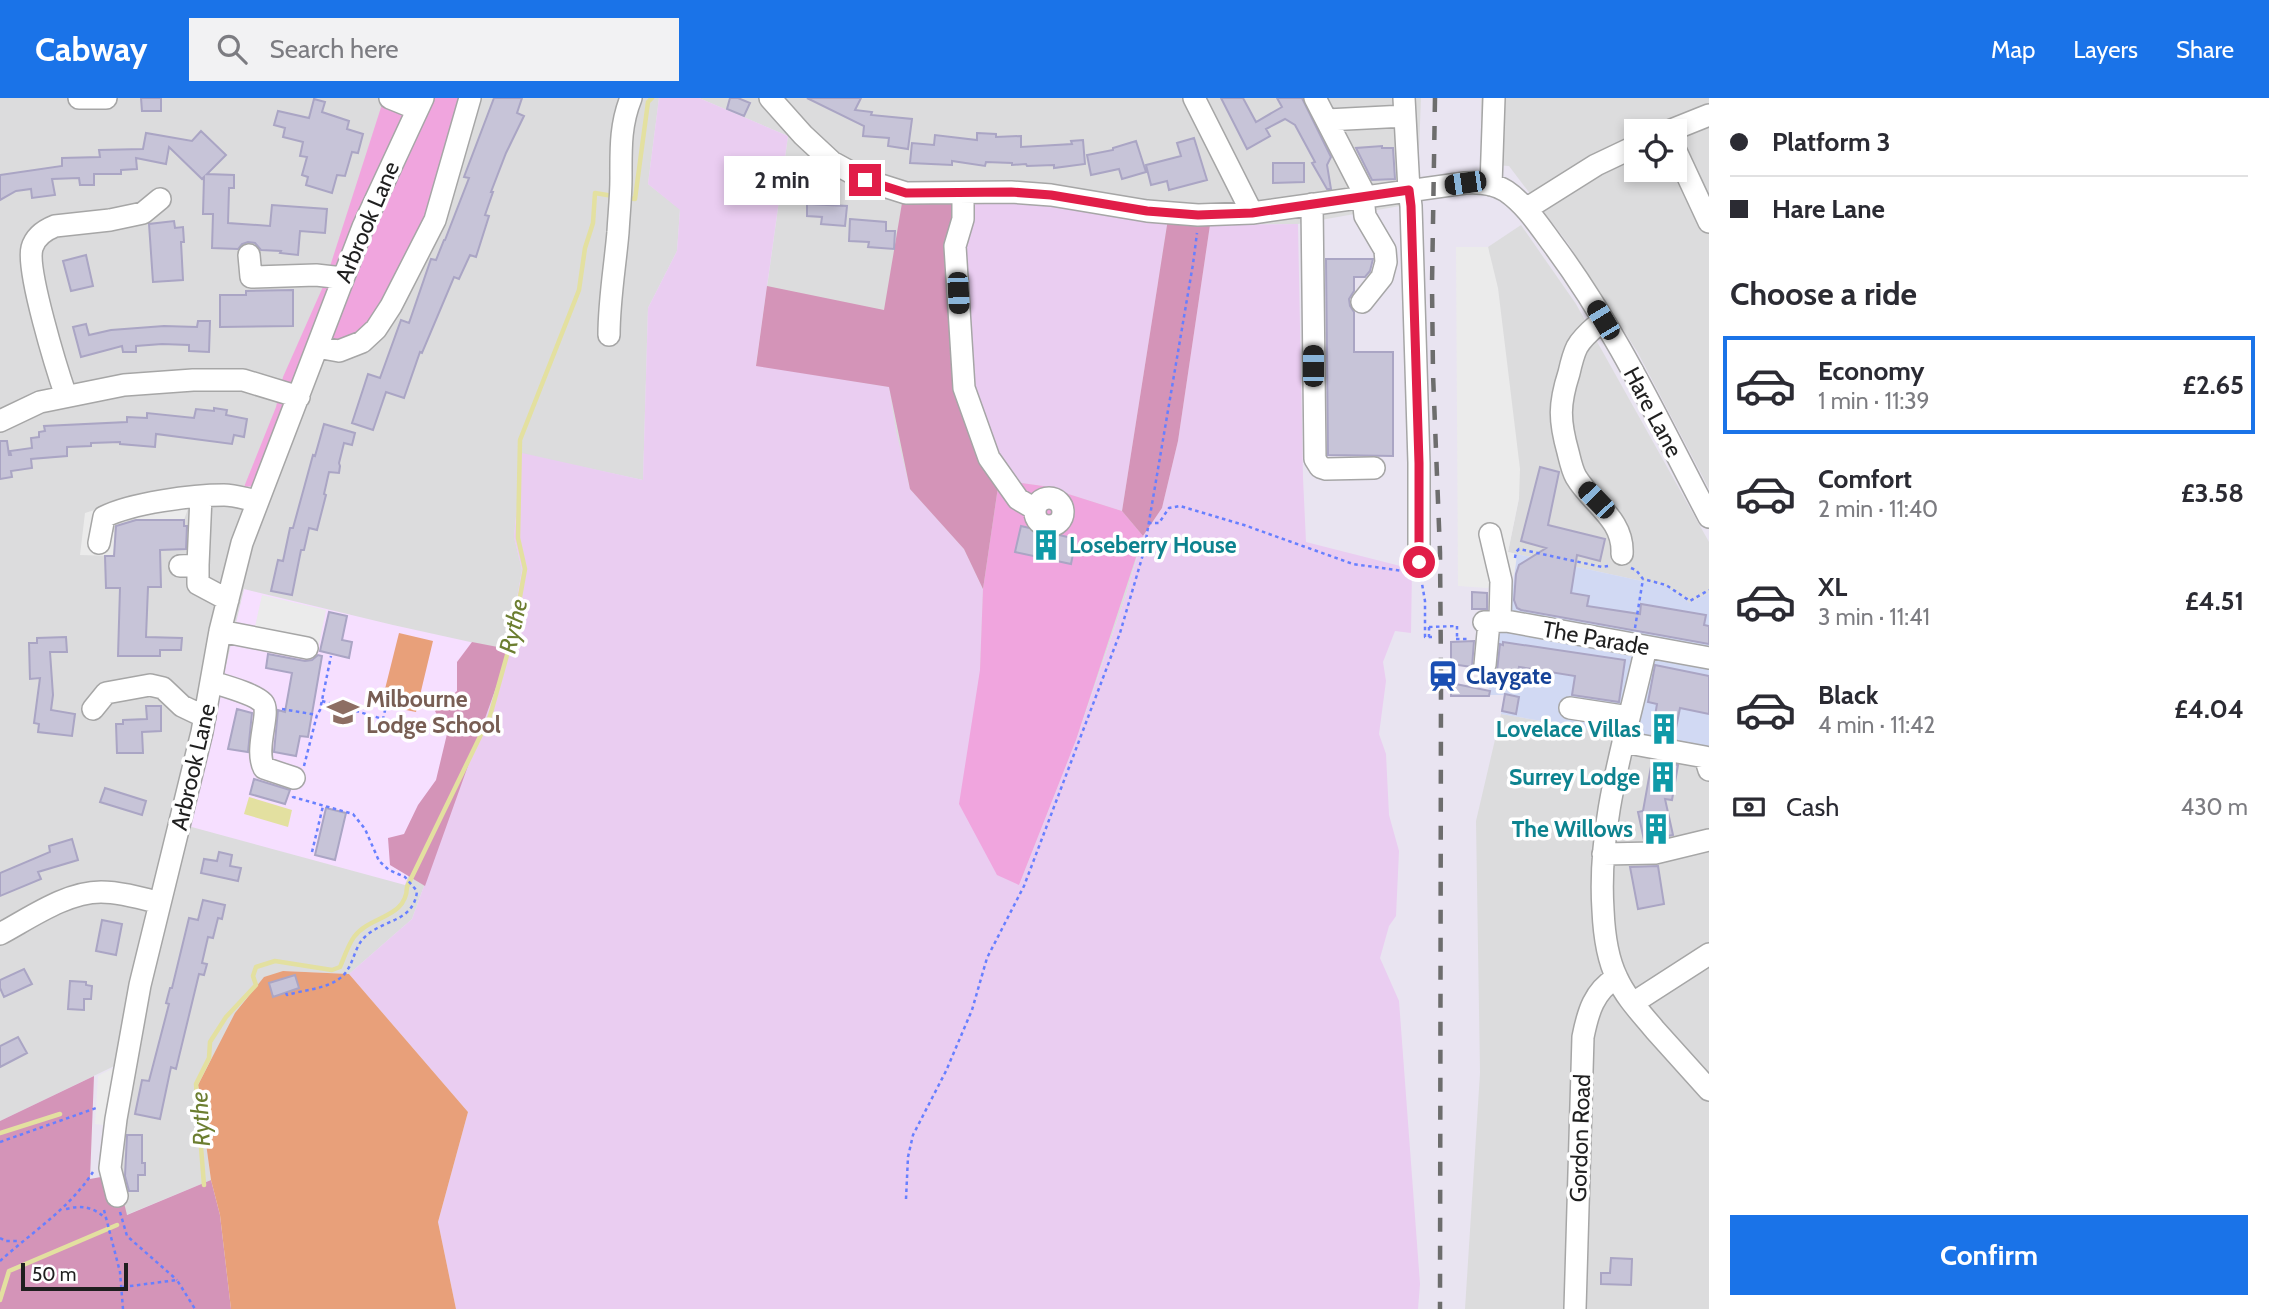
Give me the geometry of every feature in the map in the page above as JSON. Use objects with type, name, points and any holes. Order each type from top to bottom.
[{"type":"street","points":[[79,98],[106,98]]},
{"type":"street","points":[[390,98],[420,103]]},
{"type":"street","points":[[317,347],[339,351],[362,342],[376,329],[391,306],[435,220],[470,98]]},
{"type":"street","points":[[608,335],[608,307],[620,197],[620,151],[624,116],[631,98]]},
{"type":"street","points":[[770,98],[832,162],[865,180],[906,193],[1011,192],[1051,195],[1147,211],[1198,215],[1252,213],[1465,183],[1492,184],[1494,98]]},
{"type":"street","points":[[1194,98],[1252,213]]},
{"type":"street","points":[[1315,98],[1365,197],[1365,216],[1385,250],[1386,262],[1382,277],[1362,302]]},
{"type":"street","name":"Arbrook Lane","points":[[119,1205],[110,1168],[116,1119],[111,1106],[205,717],[220,631],[242,543],[363,227],[420,103]]},
{"type":"street","points":[[1327,120],[1404,107],[1411,206],[1420,568]]},
{"type":"street","points":[[1687,123],[1709,114]]},
{"type":"street","points":[[1526,209],[1624,152]]},
{"type":"street","points":[[1687,175],[1709,222]]},
{"type":"street","name":"Hare Lane","points":[[1492,184],[1526,209],[1583,287],[1709,517]]},
{"type":"street","points":[[963,193],[962,219],[955,246],[964,388],[989,458],[1018,499],[1035,509]]},
{"type":"street","points":[[66,396],[34,278],[32,247],[47,229],[144,213],[160,199]]},
{"type":"street","points":[[1312,205],[1315,459],[1320,467],[1326,469],[1374,468]]},
{"type":"street","points":[[249,255],[251,277],[316,275],[343,278]]},
{"type":"street","points":[[1603,320],[1582,339],[1576,349],[1563,390],[1559,412],[1560,427],[1573,471],[1620,533],[1622,554]]},
{"type":"street","points":[[0,421],[40,402],[124,385],[243,380],[299,397]]},
{"type":"street","points":[[99,543],[104,517],[121,508],[201,496],[227,495],[257,501]]},
{"type":"street","points":[[201,496],[189,566],[198,584],[228,600]]},
{"type":"street","points":[[1485,665],[1491,622],[1501,581],[1490,534]]},
{"type":"street","name":"The Parade","points":[[1491,622],[1709,658]]},
{"type":"street","points":[[220,631],[307,648]]},
{"type":"street","points":[[1639,645],[1629,717],[1607,818],[1603,854],[1601,886],[1607,947],[1616,978],[1633,1003],[1709,1090]]},
{"type":"street","points":[[212,682],[262,702],[265,706],[260,760],[264,768],[294,778]]},
{"type":"street","points":[[97,695],[150,685],[163,688],[182,706],[205,717]]},
{"type":"street","points":[[1570,708],[1629,717]]},
{"type":"street","points":[[1623,742],[1705,757],[1709,770]]},
{"type":"street","points":[[1603,854],[1655,853],[1709,840]]},
{"type":"street","points":[[0,934],[58,904],[88,893],[104,892],[160,903]]},
{"type":"street","points":[[1633,1003],[1709,954]]},
{"type":"street","name":"Gordon Road","points":[[1575,1309],[1583,1037],[1590,1007],[1597,994],[1616,978]]},
{"type":"path","points":[[906,1199],[908,1157],[913,1135],[946,1071],[972,1010],[987,958],[1028,873],[1120,632],[1144,551],[1194,264],[1198,215]]},
{"type":"path","points":[[1148,523],[1159,523],[1169,508],[1180,506],[1244,524],[1353,564],[1420,568],[1425,601],[1425,637],[1431,637],[1429,626],[1457,626],[1457,639]]},
{"type":"path","points":[[1516,552],[1519,549],[1602,567]]},
{"type":"path","points":[[1636,570],[1643,579],[1666,585],[1690,601],[1709,590]]},
{"type":"path","points":[[1639,645],[1643,579]]},
{"type":"path","points":[[286,993],[287,995],[327,985],[339,979],[351,967],[356,947],[367,935],[401,918],[416,899],[417,891],[414,885],[379,861],[365,829],[353,814],[293,797],[294,778],[303,773],[331,656]]},
{"type":"path","points":[[322,701],[383,719],[386,706]]},
{"type":"path","points":[[265,706],[317,716]]},
{"type":"path","points":[[312,852],[323,806]]},
{"type":"path","points":[[0,1142],[111,1106]]},
{"type":"path","points":[[0,1261],[63,1210],[82,1190],[94,1171]]},
{"type":"path","points":[[119,1205],[127,1236],[177,1280],[195,1309]]},
{"type":"path","points":[[63,1210],[86,1206],[100,1213],[108,1222],[123,1287],[123,1309]]},
{"type":"path","points":[[0,1238],[6,1241],[22,1241]]},
{"type":"path","points":[[123,1287],[177,1280]]},
{"type":"shaded area","points":[[0,98],[659,98],[648,184],[680,209],[677,251],[648,308],[643,480],[522,454],[514,537],[522,570],[508,649],[412,919],[349,974],[283,971],[198,1085],[211,1180],[126,1215],[117,1174],[131,1058],[0,1121]]},
{"type":"shaded area","points":[[384,98],[461,98],[424,223],[369,324],[356,338],[332,341],[254,486],[244,487],[276,407],[283,377],[325,282]]},
{"type":"shaded area","points":[[659,98],[699,98],[788,136],[756,365],[889,387],[910,489],[964,549],[983,589],[980,670],[1019,885],[1076,740],[1126,595],[1143,536],[1162,508],[1178,441],[1210,225],[1298,224],[1306,542],[1412,569],[1411,633],[1395,631],[1383,662],[1386,681],[1379,734],[1386,754],[1389,815],[1399,851],[1396,916],[1389,926],[1380,958],[1399,1001],[1420,1284],[1418,1309],[456,1309],[438,1222],[468,1112],[349,974],[412,919],[498,682],[508,649],[522,570],[514,537],[522,453],[643,480],[648,308],[677,251],[680,210],[648,184]]},
{"type":"shaded area","points":[[699,98],[1421,98],[1417,203],[1298,224],[1210,225],[989,466],[1122,511],[1143,536],[1126,595],[1076,740],[1019,885],[756,366],[788,136]]},
{"type":"shaded area","points":[[1481,98],[1709,98],[1709,489],[1638,353],[1569,245],[1509,166],[1481,164]]},
{"type":"shaded area","points":[[903,197],[956,199],[960,387],[999,480],[983,589],[964,549],[910,489],[889,387],[756,366],[767,286],[884,310]]},
{"type":"shaded area","points":[[956,199],[1067,205],[1168,219],[1122,511],[1043,486],[999,480],[960,387]]},
{"type":"shaded area","points":[[1168,219],[1210,225],[1178,441],[1162,508],[1143,536],[1122,511]]},
{"type":"shaded area","points":[[1521,225],[1576,304],[1709,542],[1709,593],[1690,603],[1665,586],[1508,552],[1519,498],[1488,247]]},
{"type":"shaded area","points":[[1456,247],[1488,247],[1498,288],[1520,469],[1519,498],[1508,552],[1517,554],[1514,575],[1487,588],[1458,586]]},
{"type":"shaded area","points":[[999,480],[1043,486],[1122,511],[1143,536],[1076,740],[1019,885],[997,875],[959,804],[980,670],[983,589]]},
{"type":"shaded area","points":[[123,501],[189,506],[184,520],[136,521],[135,517],[108,518],[108,532],[114,532],[114,556],[80,555],[85,513]]},
{"type":"shaded area","points":[[1517,554],[1665,586],[1690,603],[1709,593],[1709,750],[1501,714],[1504,695],[1488,695],[1494,640],[1510,609]]},
{"type":"shaded area","name":"Milbourne Lodge School","points":[[244,589],[493,647],[405,885],[188,826]]},
{"type":"shaded area","points":[[262,595],[326,610],[317,654],[252,640]]},
{"type":"shaded area","points":[[399,633],[433,641],[416,712],[381,705]]},
{"type":"shaded area","points":[[472,642],[508,649],[425,886],[390,865],[388,838],[404,834],[418,805],[436,780],[447,734],[435,711],[457,691],[457,662]]},
{"type":"shaded area","points":[[1501,714],[1709,750],[1709,1309],[1465,1309],[1480,1073],[1476,821]]},
{"type":"shaded area","points":[[249,797],[292,810],[288,827],[244,814]]},
{"type":"shaded area","points":[[283,971],[349,974],[468,1112],[438,1222],[456,1309],[231,1309],[220,1215],[211,1180],[198,1085],[235,1013],[264,977]]},
{"type":"shaded area","points":[[127,1061],[111,1126],[95,1124],[98,1076]]},
{"type":"shaded area","points":[[94,1076],[90,1179],[117,1174],[127,1215],[211,1180],[220,1215],[231,1309],[0,1309],[0,1121]]},
{"type":"building","points":[[141,98],[161,98],[161,111],[142,111]]},
{"type":"building","points":[[494,98],[522,98],[517,113],[524,116],[491,192],[485,215],[489,216],[476,257],[470,255],[459,279],[454,277],[422,353],[420,352],[404,398],[386,392],[373,430],[352,423],[368,374],[380,378],[401,320],[409,323],[431,259],[436,260],[469,178],[464,177]]},
{"type":"building","points":[[730,98],[750,103],[744,116],[727,109]]},
{"type":"building","points":[[807,98],[861,98],[855,110],[872,112],[871,115],[912,119],[908,149],[888,146],[889,138],[863,136],[864,126]]},
{"type":"building","points":[[1221,98],[1243,98],[1256,122],[1282,107],[1277,98],[1302,98],[1331,157],[1327,165],[1331,189],[1327,189],[1312,163],[1315,162],[1295,125],[1285,119],[1266,129],[1270,136],[1247,149]]},
{"type":"building","points":[[314,99],[325,102],[322,112],[349,121],[347,129],[363,134],[358,153],[352,152],[345,176],[337,175],[332,193],[306,185],[308,177],[302,175],[307,157],[300,156],[303,142],[283,137],[285,128],[274,125],[278,111],[309,118]]},
{"type":"building","points":[[201,131],[226,155],[207,174],[234,175],[234,188],[229,188],[228,223],[270,226],[272,205],[327,209],[325,233],[300,231],[298,255],[261,250],[255,243],[248,242],[238,249],[212,248],[213,214],[203,214],[204,177],[202,179],[169,147],[166,164],[136,158],[137,169],[121,170],[121,174],[94,174],[94,185],[80,185],[79,178],[52,179],[55,195],[32,198],[31,189],[16,191],[0,200],[0,175],[62,166],[62,158],[100,157],[99,150],[143,149],[146,133],[192,141]]},
{"type":"building","points":[[977,133],[996,134],[996,137],[1021,136],[1021,147],[1072,144],[1071,141],[1083,140],[1085,164],[1054,168],[1054,165],[1027,166],[986,162],[985,166],[952,161],[952,165],[910,163],[912,143],[934,145],[935,135],[977,140]]},
{"type":"building","points":[[1194,138],[1207,180],[1169,190],[1167,181],[1151,185],[1146,165],[1181,156],[1177,143]]},
{"type":"building","points":[[1136,141],[1146,172],[1122,179],[1119,169],[1091,175],[1087,155],[1113,150]]},
{"type":"building","points":[[1356,148],[1393,148],[1395,179],[1372,180]]},
{"type":"building","points":[[1273,163],[1304,163],[1304,182],[1273,183]]},
{"type":"building","points":[[807,204],[847,206],[845,226],[821,224],[822,217],[807,216]]},
{"type":"building","points":[[850,219],[886,222],[886,231],[895,231],[894,249],[868,247],[869,242],[849,241]]},
{"type":"building","points":[[174,221],[175,228],[183,227],[183,280],[153,282],[149,224]]},
{"type":"building","points":[[86,255],[93,286],[71,291],[63,261]]},
{"type":"building","points":[[1326,259],[1373,259],[1370,271],[1365,277],[1354,277],[1354,291],[1349,299],[1354,312],[1354,352],[1393,352],[1393,456],[1328,455]]},
{"type":"building","points":[[293,290],[293,326],[220,327],[220,295],[246,295],[246,291]]},
{"type":"building","points":[[198,321],[210,321],[209,352],[189,351],[189,345],[162,344],[136,346],[136,352],[123,352],[122,346],[81,357],[73,327],[86,324],[89,335],[111,330],[164,326],[197,327]]},
{"type":"building","points":[[214,408],[227,410],[226,415],[247,419],[244,437],[234,435],[232,444],[156,434],[155,447],[120,442],[67,447],[67,456],[31,459],[32,468],[11,471],[12,477],[0,479],[0,441],[7,441],[9,455],[10,451],[32,448],[31,438],[39,437],[39,432],[45,431],[44,426],[127,422],[127,417],[147,418],[147,413],[194,418],[196,409],[214,411]]},
{"type":"building","points":[[324,424],[355,433],[352,445],[344,443],[339,473],[329,472],[317,530],[309,528],[304,550],[301,550],[292,595],[271,591],[278,560],[283,561],[290,528],[293,528]]},
{"type":"building","points":[[1540,467],[1559,472],[1548,525],[1605,539],[1600,561],[1577,555],[1571,593],[1589,596],[1587,606],[1640,614],[1641,604],[1706,615],[1704,625],[1709,626],[1709,644],[1517,608],[1514,600],[1519,565],[1546,548],[1521,541]]},
{"type":"building","points":[[136,520],[184,520],[184,526],[187,526],[186,549],[160,550],[161,587],[148,587],[146,637],[182,638],[181,650],[160,650],[160,656],[118,656],[120,588],[106,588],[105,556],[114,556],[116,526]]},
{"type":"building","name":"Loseberry House","points":[[1021,526],[1076,539],[1071,564],[1015,552]]},
{"type":"building","points":[[1472,592],[1487,593],[1487,609],[1472,609]]},
{"type":"building","points":[[329,612],[347,616],[342,640],[352,642],[349,658],[320,651]]},
{"type":"building","points":[[66,637],[67,652],[50,652],[53,695],[51,710],[75,714],[72,736],[38,732],[39,724],[34,723],[40,678],[30,679],[29,643],[37,643],[37,638]]},
{"type":"building","points":[[1474,641],[1472,667],[1451,664],[1451,642]]},
{"type":"building","points":[[1503,642],[1625,660],[1619,702],[1572,695],[1575,676],[1519,667],[1518,674],[1497,671],[1500,644],[1503,645]]},
{"type":"building","points":[[268,654],[305,661],[322,656],[308,737],[300,736],[296,756],[274,752],[278,710],[285,712],[292,673],[266,668]]},
{"type":"building","points":[[1655,665],[1709,676],[1709,714],[1680,708],[1674,738],[1652,734],[1657,704],[1648,702]]},
{"type":"building","points":[[1451,683],[1490,691],[1489,696],[1451,696]]},
{"type":"building","points":[[1505,694],[1519,697],[1516,714],[1502,711]]},
{"type":"building","points":[[146,706],[161,706],[161,731],[142,732],[143,753],[117,753],[116,724],[123,724],[123,720],[147,719]]},
{"type":"building","points":[[237,709],[252,713],[248,752],[228,749]]},
{"type":"building","points":[[1652,761],[1678,765],[1672,800],[1665,799],[1673,835],[1644,840],[1638,812],[1643,811]]},
{"type":"building","points":[[254,779],[290,790],[285,804],[250,794]]},
{"type":"building","points":[[105,788],[146,801],[142,815],[100,802]]},
{"type":"building","points":[[326,808],[346,813],[335,860],[315,855]]},
{"type":"building","points":[[72,839],[78,860],[38,872],[41,879],[0,896],[0,873],[50,852],[49,846]]},
{"type":"building","points":[[219,852],[232,855],[230,866],[241,868],[238,881],[201,873],[204,859],[217,861]]},
{"type":"building","name":"The Willows","points":[[1658,866],[1664,904],[1638,909],[1630,867]]},
{"type":"building","points":[[203,900],[225,905],[222,919],[218,918],[213,938],[208,937],[202,963],[207,964],[204,975],[199,974],[176,1069],[171,1067],[160,1119],[135,1114],[142,1080],[149,1081],[189,918],[198,920]]},
{"type":"building","points":[[102,920],[122,924],[116,955],[96,951]]},
{"type":"building","points":[[24,969],[32,984],[4,997],[0,980]]},
{"type":"building","points":[[295,975],[299,988],[273,997],[269,983]]},
{"type":"building","points":[[70,981],[86,982],[86,985],[92,986],[91,999],[84,999],[84,1010],[68,1009]]},
{"type":"building","points":[[18,1037],[27,1053],[0,1067],[0,1046]]},
{"type":"building","points":[[127,1135],[142,1135],[145,1175],[138,1175],[138,1191],[129,1191],[125,1176]]},
{"type":"building","points":[[1611,1258],[1632,1259],[1631,1285],[1601,1284],[1601,1273],[1610,1273]]},
{"type":"waterway","name":"Rythe","points":[[625,198],[635,199],[648,102],[652,98]]},
{"type":"waterway","name":"Rythe","points":[[204,1185],[196,1084],[209,1058],[210,1042],[226,1017],[256,985],[253,976],[256,967],[275,961],[332,970],[340,967],[352,940],[361,930],[401,905],[407,887],[490,716],[514,630],[525,569],[518,538],[520,440],[579,290],[585,248],[593,223],[595,193],[613,196]]},
{"type":"waterway","points":[[0,1133],[60,1114]]},
{"type":"waterway","points":[[0,1300],[9,1271],[117,1225]]},
{"type":"railway","points":[[1435,98],[1432,285],[1441,676],[1440,1309]]},
{"type":"place","name":"Loseberry House","points":[[1046,545]]},
{"type":"place","name":"Claygate","points":[[1443,676]]},
{"type":"place","name":"Milbourne Lodge School","points":[[343,712]]},
{"type":"place","name":"Lovelace Villas","points":[[1664,729]]},
{"type":"place","name":"Surrey Lodge","points":[[1663,777]]},
{"type":"place","name":"The Willows","points":[[1656,829]]},
{"type":"route","points":[[865,180],[906,193],[1011,192],[1051,195],[1147,211],[1198,215],[1252,213],[1409,190],[1419,438],[1419,562]]}]
